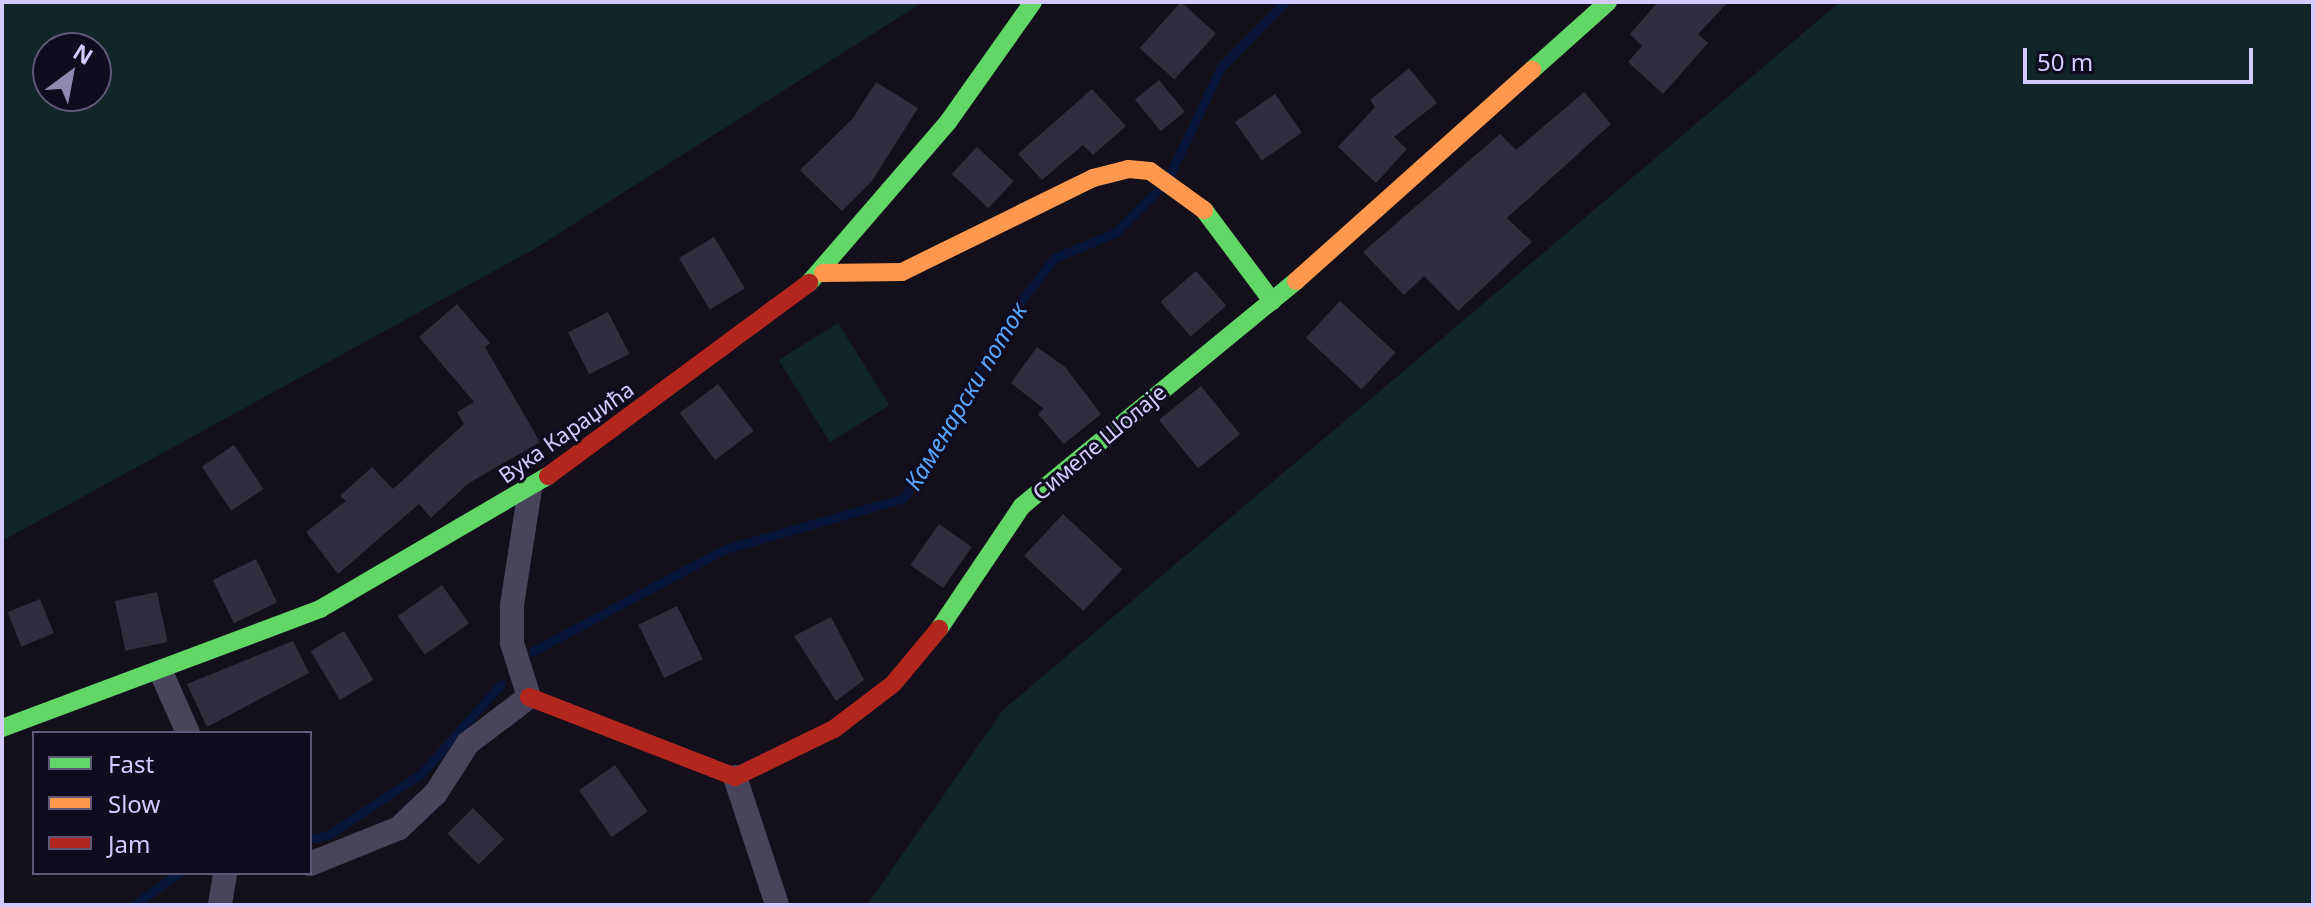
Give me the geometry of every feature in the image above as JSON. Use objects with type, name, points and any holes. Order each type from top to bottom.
[{"type":"street","name":"Вука Караџића","points":[[2,728],[161,672],[320,609],[530,489],[823,273],[948,122],[1033,2]]},
{"type":"street","name":"Симеле Шолаје","points":[[735,777],[834,729],[893,684],[964,599],[1022,506],[1272,301],[1608,2]]},
{"type":"street","points":[[823,273],[902,272],[1093,178],[1150,171],[1180,188],[1272,301]]},
{"type":"street","points":[[529,697],[512,643],[512,605],[530,489]]},
{"type":"street","points":[[161,672],[187,731]]},
{"type":"street","points":[[529,697],[735,777],[777,905]]},
{"type":"street","points":[[312,863],[399,828],[436,793],[468,743],[529,697]]},
{"type":"street","points":[[220,905],[225,875]]},
{"type":"green space","points":[[2,2],[923,2],[536,248],[2,541]]},
{"type":"green space","points":[[1840,2],[2313,2],[2313,905],[867,905],[1003,710]]},
{"type":"green space","points":[[838,323],[889,405],[830,442],[779,360]]},
{"type":"building","points":[[1181,2],[1216,33],[1174,80],[1140,48]]},
{"type":"building","points":[[1658,2],[1728,2],[1698,34],[1708,43],[1663,94],[1628,62],[1642,46],[1630,34]]},
{"type":"building","points":[[1409,68],[1437,103],[1394,137],[1407,149],[1376,183],[1338,147],[1375,107],[1370,100]]},
{"type":"building","points":[[1159,80],[1185,112],[1161,131],[1135,100]]},
{"type":"building","points":[[876,82],[918,108],[872,181],[842,211],[800,170],[853,118]]},
{"type":"building","points":[[1092,89],[1126,126],[1093,155],[1083,145],[1042,180],[1018,154]]},
{"type":"building","points":[[1584,92],[1611,124],[1507,218],[1532,242],[1458,311],[1424,276],[1404,295],[1363,252],[1500,134],[1516,150]]},
{"type":"building","points":[[1275,94],[1302,133],[1262,161],[1235,122]]},
{"type":"building","points":[[977,147],[1014,181],[988,208],[952,174]]},
{"type":"building","points":[[714,237],[745,288],[710,310],[679,258]]},
{"type":"building","points":[[1196,271],[1226,306],[1191,337],[1161,302]]},
{"type":"building","points":[[1340,301],[1396,353],[1361,389],[1306,338]]},
{"type":"building","points":[[457,304],[490,343],[485,347],[540,442],[469,483],[431,518],[419,504],[338,574],[306,532],[346,501],[340,496],[372,467],[393,489],[464,424],[457,412],[474,402],[419,337]]},
{"type":"building","points":[[608,312],[629,354],[589,374],[568,332]]},
{"type":"building","points":[[1037,347],[1065,367],[1101,414],[1064,444],[1038,414],[1044,409],[1011,383]]},
{"type":"building","points":[[718,384],[754,431],[715,460],[680,413]]},
{"type":"building","points":[[1201,386],[1240,434],[1198,468],[1159,420]]},
{"type":"building","points":[[234,445],[264,489],[231,511],[202,467]]},
{"type":"building","points":[[1063,514],[1122,569],[1083,611],[1024,556]]},
{"type":"building","points":[[939,524],[972,547],[943,588],[910,565]]},
{"type":"building","points":[[256,559],[277,602],[234,623],[213,580]]},
{"type":"building","points":[[442,585],[469,624],[425,654],[398,616]]},
{"type":"building","points":[[157,592],[168,642],[126,651],[115,601]]},
{"type":"building","points":[[40,599],[54,633],[21,646],[8,612]]},
{"type":"building","points":[[677,606],[703,659],[664,678],[638,625]]},
{"type":"building","points":[[831,617],[864,680],[836,701],[794,636]]},
{"type":"building","points":[[344,631],[373,680],[340,700],[311,651]]},
{"type":"building","points":[[293,641],[309,673],[207,727],[187,684]]},
{"type":"building","points":[[615,765],[648,812],[612,837],[579,790]]},
{"type":"building","points":[[473,808],[504,839],[479,865],[448,833]]},
{"type":"waterway","name":"Каменарски поток","points":[[1170,174],[1221,67],[1285,2]]},
{"type":"waterway","name":"Каменарски поток","points":[[533,651],[725,549],[904,498],[1012,313],[1054,258],[1115,233],[1162,186]]},
{"type":"waterway","name":"Каменарски поток","points":[[312,839],[328,835],[421,774],[501,684]]},
{"type":"waterway","name":"Каменарски поток","points":[[134,905],[176,875]]},
{"type":"traffic: fast","points":[[809,283],[948,122],[1033,2]]},
{"type":"traffic: fast","points":[[1532,70],[1608,2]]},
{"type":"traffic: fast","points":[[1204,210],[1272,301]]},
{"type":"traffic: fast","points":[[939,629],[1022,506],[1296,281]]},
{"type":"traffic: fast","points":[[2,728],[320,609],[548,476]]},
{"type":"traffic: slow","points":[[1296,281],[1532,70]]},
{"type":"traffic: slow","points":[[823,273],[902,272],[1093,178],[1128,169],[1150,171],[1204,210]]},
{"type":"traffic: jam","points":[[548,476],[809,283]]},
{"type":"traffic: jam","points":[[529,697],[735,777],[834,729],[893,684],[939,629]]}]
